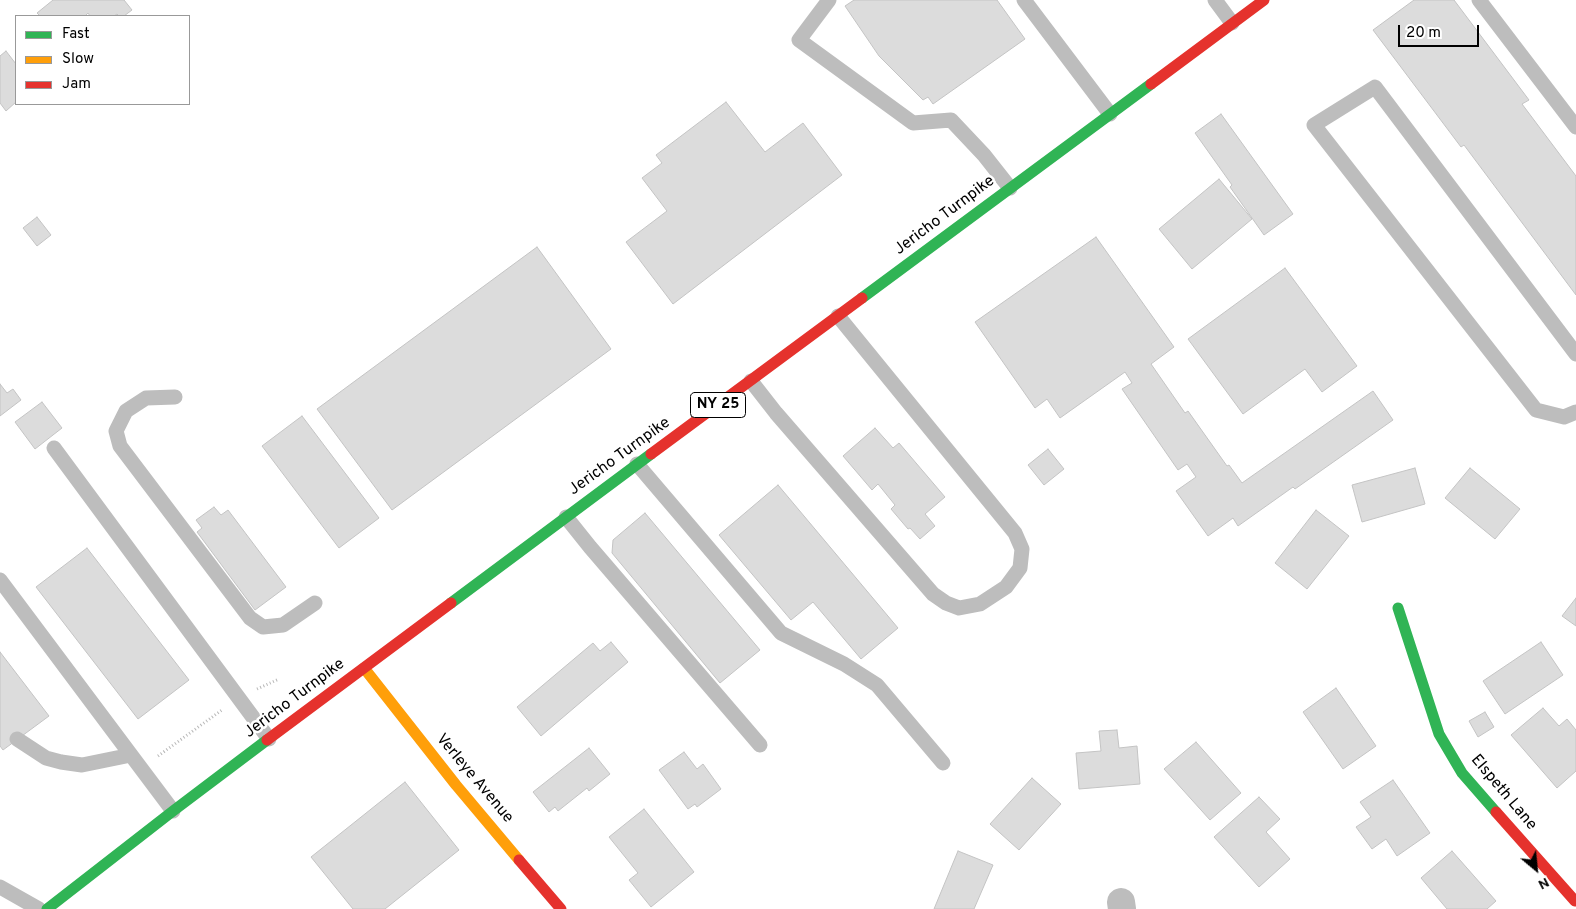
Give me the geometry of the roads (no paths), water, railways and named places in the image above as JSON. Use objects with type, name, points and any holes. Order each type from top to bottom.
[{"type":"main road","name":"Jericho Turnpike","points":[[47,909],[173,811],[566,517],[1264,0]]},
{"type":"main road","name":"Elspeth Lane","points":[[1398,608],[1439,734],[1462,773],[1573,903]]},
{"type":"main road","name":"Verleye Avenue","points":[[364,668],[456,785],[561,909]]},
{"type":"lane","points":[[829,0],[800,40],[912,123],[951,120],[984,155],[1010,188]]},
{"type":"lane","points":[[1024,0],[1110,114]]},
{"type":"lane","points":[[1215,0],[1232,23]]},
{"type":"lane","points":[[1479,0],[1576,128]]},
{"type":"lane","points":[[1576,354],[1375,87],[1314,124],[1536,410],[1564,417],[1576,412]]},
{"type":"lane","points":[[751,381],[776,413],[933,594],[946,603],[959,608],[980,604],[1006,587],[1020,568],[1022,549],[1015,533],[838,316]]},
{"type":"lane","points":[[175,397],[146,398],[126,411],[116,431],[120,446],[250,618],[263,627],[283,625],[315,604]]},
{"type":"lane","points":[[54,448],[269,739]]},
{"type":"lane","points":[[637,464],[781,633],[844,664],[877,685],[943,763]]},
{"type":"lane","points":[[566,517],[602,562],[760,745]]},
{"type":"lane","points":[[0,580],[173,811]]},
{"type":"lane","points":[[17,739],[46,758],[82,765],[130,755]]},
{"type":"lane","points":[[0,887],[39,909]]}]
